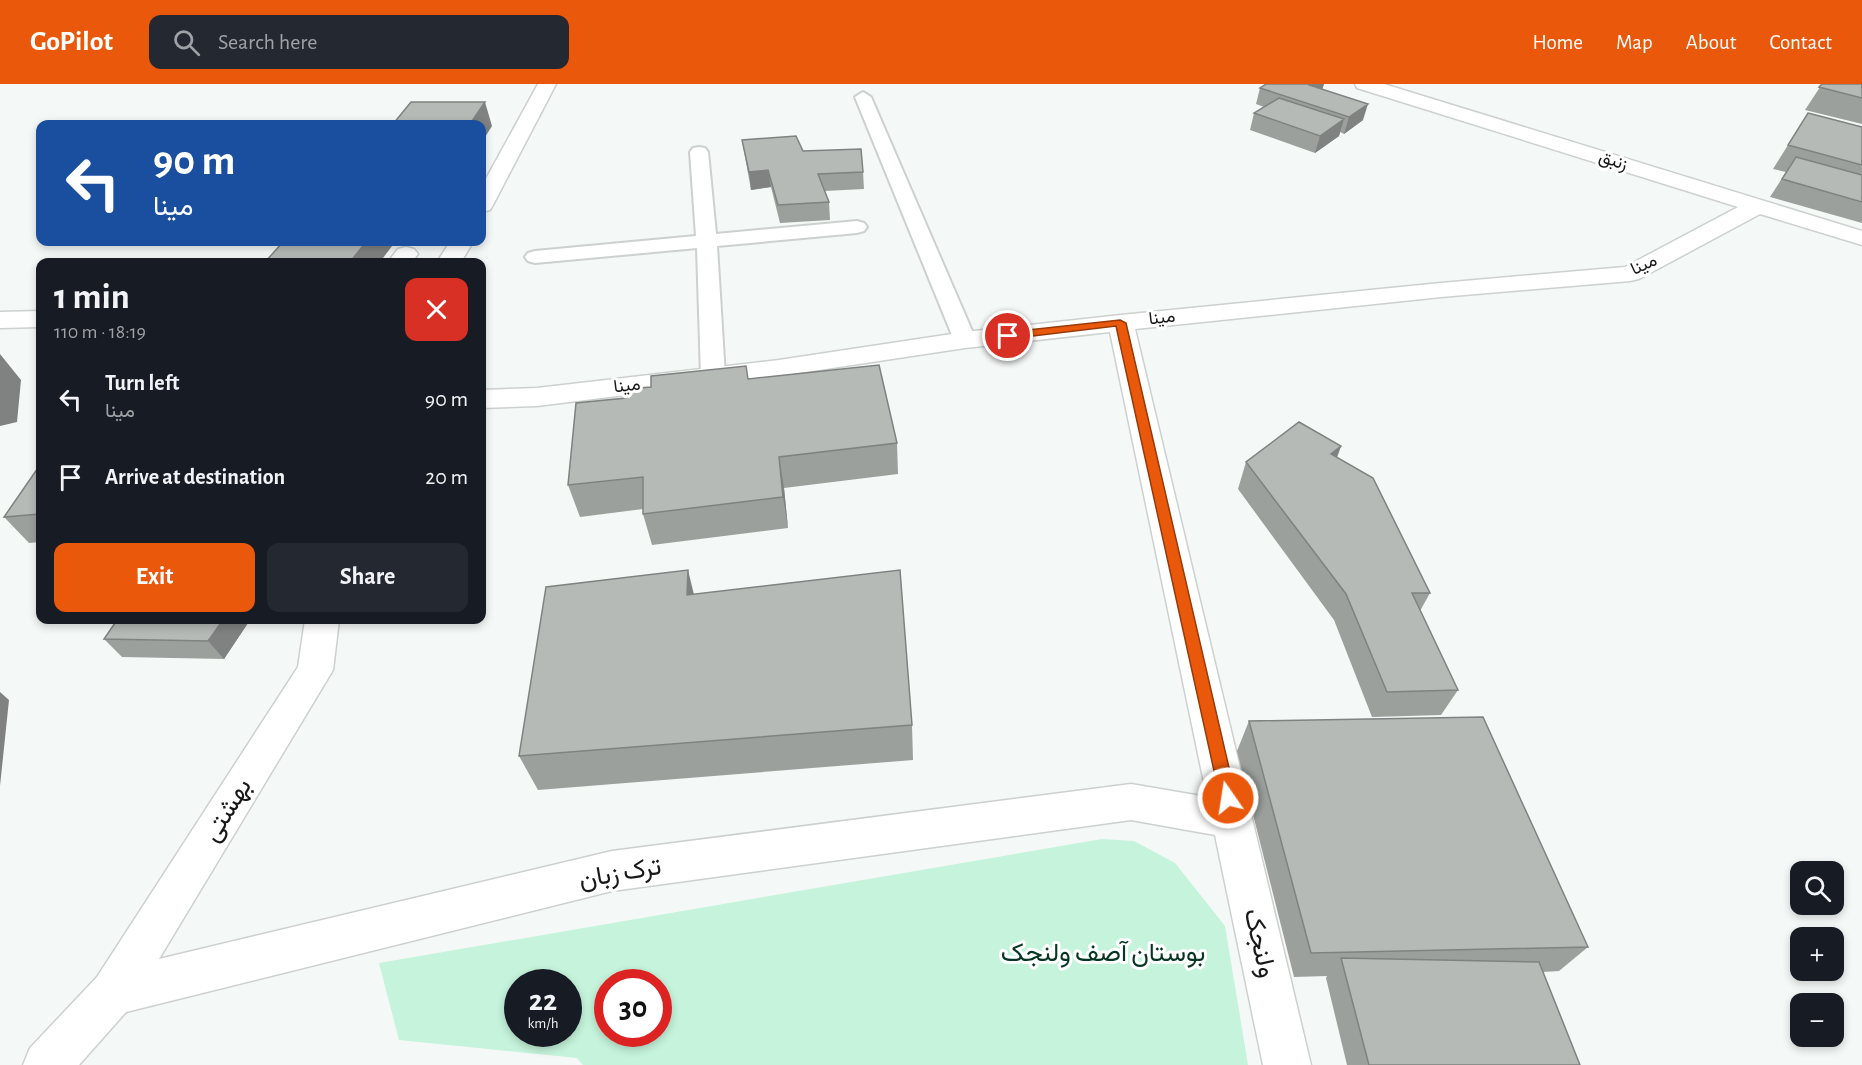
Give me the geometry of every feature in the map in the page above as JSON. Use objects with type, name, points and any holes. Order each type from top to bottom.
[{"type":"street","points":[[486,198],[547,84]]},
{"type":"street","name":"زنبق","points":[[1364,84],[1862,238]]},
{"type":"street","name":"مینا","points":[[486,399],[537,397],[714,376],[966,340],[1120,323],[1441,290],[1630,274],[1758,206]]},
{"type":"street","points":[[0,320],[36,319]]},
{"type":"street","name":"ولنجک","points":[[1120,323],[1287,1065]]},
{"type":"street","name":"بهشتی","points":[[113,993],[315,670],[321,624]]},
{"type":"street","name":"ترک زبان","points":[[113,993],[612,871],[1131,802],[1233,820]]},
{"type":"street","points":[[47,1065],[113,993]]},
{"type":"lane","points":[[863,97],[966,340]]},
{"type":"lane","points":[[699,152],[707,242],[714,376]]},
{"type":"lane","points":[[535,257],[857,227]]},
{"type":"green space","name":"بوستان آصف ولنجک","points":[[1102,839],[1134,841],[1175,863],[1225,926],[1248,1065],[583,1065],[577,1058],[399,1040],[379,963]]},
{"type":"building","points":[[1266,84],[1310,84],[1368,104],[1349,117],[1260,88]]},
{"type":"building","points":[[1822,84],[1862,84],[1862,98],[1819,87]]},
{"type":"building","points":[[1279,98],[1344,119],[1320,136],[1254,113]]},
{"type":"building","points":[[411,102],[485,102],[473,120],[396,120]]},
{"type":"building","points":[[1808,113],[1862,127],[1862,165],[1788,145]]},
{"type":"building","points":[[796,136],[803,151],[861,149],[863,172],[818,174],[829,202],[778,205],[768,170],[749,172],[742,140]]},
{"type":"building","points":[[1796,157],[1862,175],[1862,202],[1782,179]]},
{"type":"building","points":[[279,246],[363,246],[353,258],[269,258]]},
{"type":"building","points":[[879,365],[897,443],[779,457],[783,497],[643,514],[643,477],[568,485],[576,403],[626,398],[627,389],[651,387],[651,376],[746,366],[748,379]]},
{"type":"building","points":[[1299,422],[1341,446],[1331,454],[1373,478],[1430,593],[1412,593],[1458,690],[1387,692],[1346,594],[1246,462]]},
{"type":"building","points":[[36,471],[36,514],[4,517]]},
{"type":"building","points":[[688,570],[687,595],[900,570],[912,725],[519,756],[546,587]]},
{"type":"building","points":[[114,624],[220,624],[208,641],[104,639]]},
{"type":"building","points":[[1483,717],[1588,947],[1311,953],[1249,721]]},
{"type":"building","points":[[1341,958],[1539,962],[1580,1065],[1369,1065]]},
{"type":"route","points":[[1008,336],[1120,323],[1228,798]]}]
